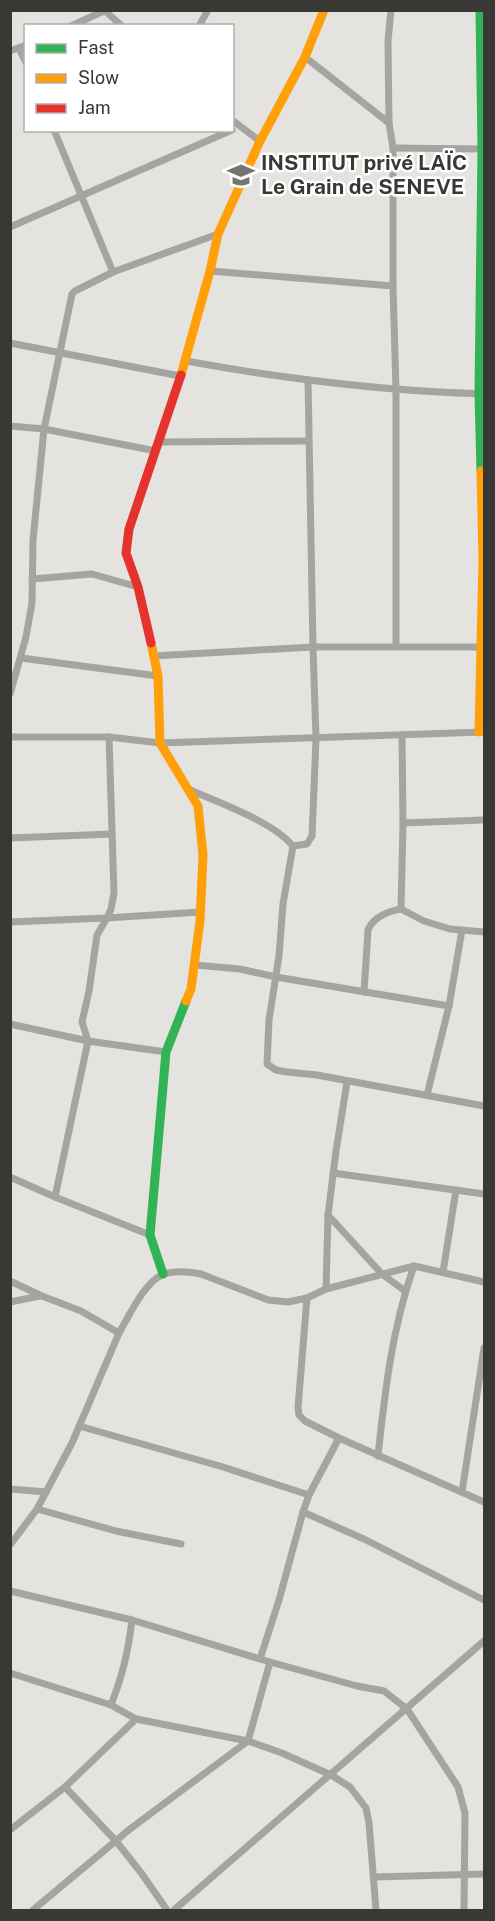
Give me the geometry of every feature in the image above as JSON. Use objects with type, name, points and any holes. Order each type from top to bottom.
[{"type":"street","points":[[200,24],[208,10]]},
{"type":"street","points":[[163,1274],[150,1235],[166,1052],[188,998],[195,965],[201,912],[202,855],[199,812],[189,789],[160,743],[158,676],[138,587],[126,553],[126,544],[129,529],[186,361],[218,234],[260,141],[305,57],[324,10]]},
{"type":"street","points":[[391,10],[388,41],[389,123],[393,148],[396,646]]},
{"type":"street","points":[[10,737],[109,737],[160,743],[482,732],[483,149],[480,10]]},
{"type":"street","points":[[76,24],[105,11],[120,24]]},
{"type":"street","points":[[10,51],[22,46]]},
{"type":"street","points":[[305,57],[389,123]]},
{"type":"street","points":[[234,121],[260,141]]},
{"type":"street","points":[[234,129],[241,126]]},
{"type":"street","points":[[55,132],[113,272]]},
{"type":"street","points":[[11,227],[227,132]]},
{"type":"street","points":[[393,148],[483,149]]},
{"type":"street","points":[[10,694],[21,658],[32,603],[33,540],[44,429],[72,294],[113,272],[218,234]]},
{"type":"street","points":[[210,271],[393,286]]},
{"type":"street","points":[[10,343],[180,376]]},
{"type":"street","points":[[186,361],[308,380],[396,390],[482,394]]},
{"type":"street","points":[[293,846],[307,844],[312,836],[316,739],[308,380]]},
{"type":"street","points":[[10,426],[158,446],[308,441]]},
{"type":"street","points":[[32,579],[92,574],[138,587]]},
{"type":"street","points":[[153,656],[313,647],[481,646]]},
{"type":"street","points":[[21,658],[158,676]]},
{"type":"street","points":[[402,735],[402,909]]},
{"type":"street","points":[[55,1197],[88,1041],[82,1022],[97,935],[111,909],[114,893],[109,737]]},
{"type":"street","points":[[189,789],[268,826],[287,838],[293,846],[283,904],[269,1020],[267,1064],[276,1070],[484,1106]]},
{"type":"street","points":[[403,823],[484,820]]},
{"type":"street","points":[[10,838],[112,834]]},
{"type":"street","points":[[364,992],[368,930],[371,923],[394,910],[402,909],[424,921],[450,929],[484,932]]},
{"type":"street","points":[[10,922],[201,912]]},
{"type":"street","points":[[427,1095],[448,1006],[462,930]]},
{"type":"street","points":[[195,965],[240,969],[448,1006]]},
{"type":"street","points":[[10,1024],[88,1041],[166,1052]]},
{"type":"street","points":[[326,1289],[328,1215],[347,1082]]},
{"type":"street","points":[[333,1173],[484,1194]]},
{"type":"street","points":[[10,1177],[150,1235]]},
{"type":"street","points":[[443,1272],[456,1190]]},
{"type":"street","points":[[328,1215],[382,1275],[405,1291]]},
{"type":"street","points":[[378,1455],[390,1357],[405,1291],[414,1266]]},
{"type":"street","points":[[10,1545],[37,1509],[46,1492],[79,1426],[119,1333],[147,1288],[163,1274],[189,1272],[201,1274],[268,1300],[288,1302],[308,1298],[326,1289],[414,1266],[484,1282]]},
{"type":"street","points":[[10,1281],[81,1311],[119,1333]]},
{"type":"street","points":[[10,1302],[42,1296]]},
{"type":"street","points":[[308,1298],[299,1415],[339,1438],[484,1502]]},
{"type":"street","points":[[462,1492],[484,1348]]},
{"type":"street","points":[[79,1426],[223,1467],[309,1495]]},
{"type":"street","points":[[260,1659],[309,1495],[339,1438]]},
{"type":"street","points":[[10,1489],[46,1492]]},
{"type":"street","points":[[37,1509],[116,1531],[181,1544]]},
{"type":"street","points":[[303,1512],[364,1539],[484,1600]]},
{"type":"street","points":[[10,1591],[132,1620],[270,1662],[357,1686],[384,1690],[407,1709],[458,1787],[462,1798],[465,1813],[464,1911]]},
{"type":"street","points":[[111,1705],[124,1671],[132,1620]]},
{"type":"street","points":[[174,1911],[484,1641]]},
{"type":"street","points":[[33,1911],[116,1841],[248,1741],[270,1662]]},
{"type":"street","points":[[10,1673],[111,1705],[136,1719],[248,1741],[331,1775],[350,1787],[366,1808],[375,1877],[376,1911]]},
{"type":"street","points":[[10,1830],[65,1787],[136,1719]]},
{"type":"street","points":[[65,1787],[116,1841],[142,1874],[166,1911]]},
{"type":"street","points":[[375,1877],[484,1874]]},
{"type":"traffic: fast","points":[[480,10],[482,149],[479,394],[481,471]]},
{"type":"traffic: fast","points":[[163,1274],[150,1235],[166,1052],[186,1001]]},
{"type":"traffic: slow","points":[[181,375],[218,234],[260,141],[305,57],[324,10]]},
{"type":"traffic: slow","points":[[479,732],[483,560],[481,471]]},
{"type":"traffic: slow","points":[[151,643],[158,676],[160,743],[198,806],[203,855],[200,921],[191,989],[186,1001]]},
{"type":"traffic: jam","points":[[151,643],[138,587],[126,553],[129,529],[181,375]]},
{"type":"place","name":"INSTITUT privé LAÏC Le Grain de SENEVE","points":[[241,175]]}]
